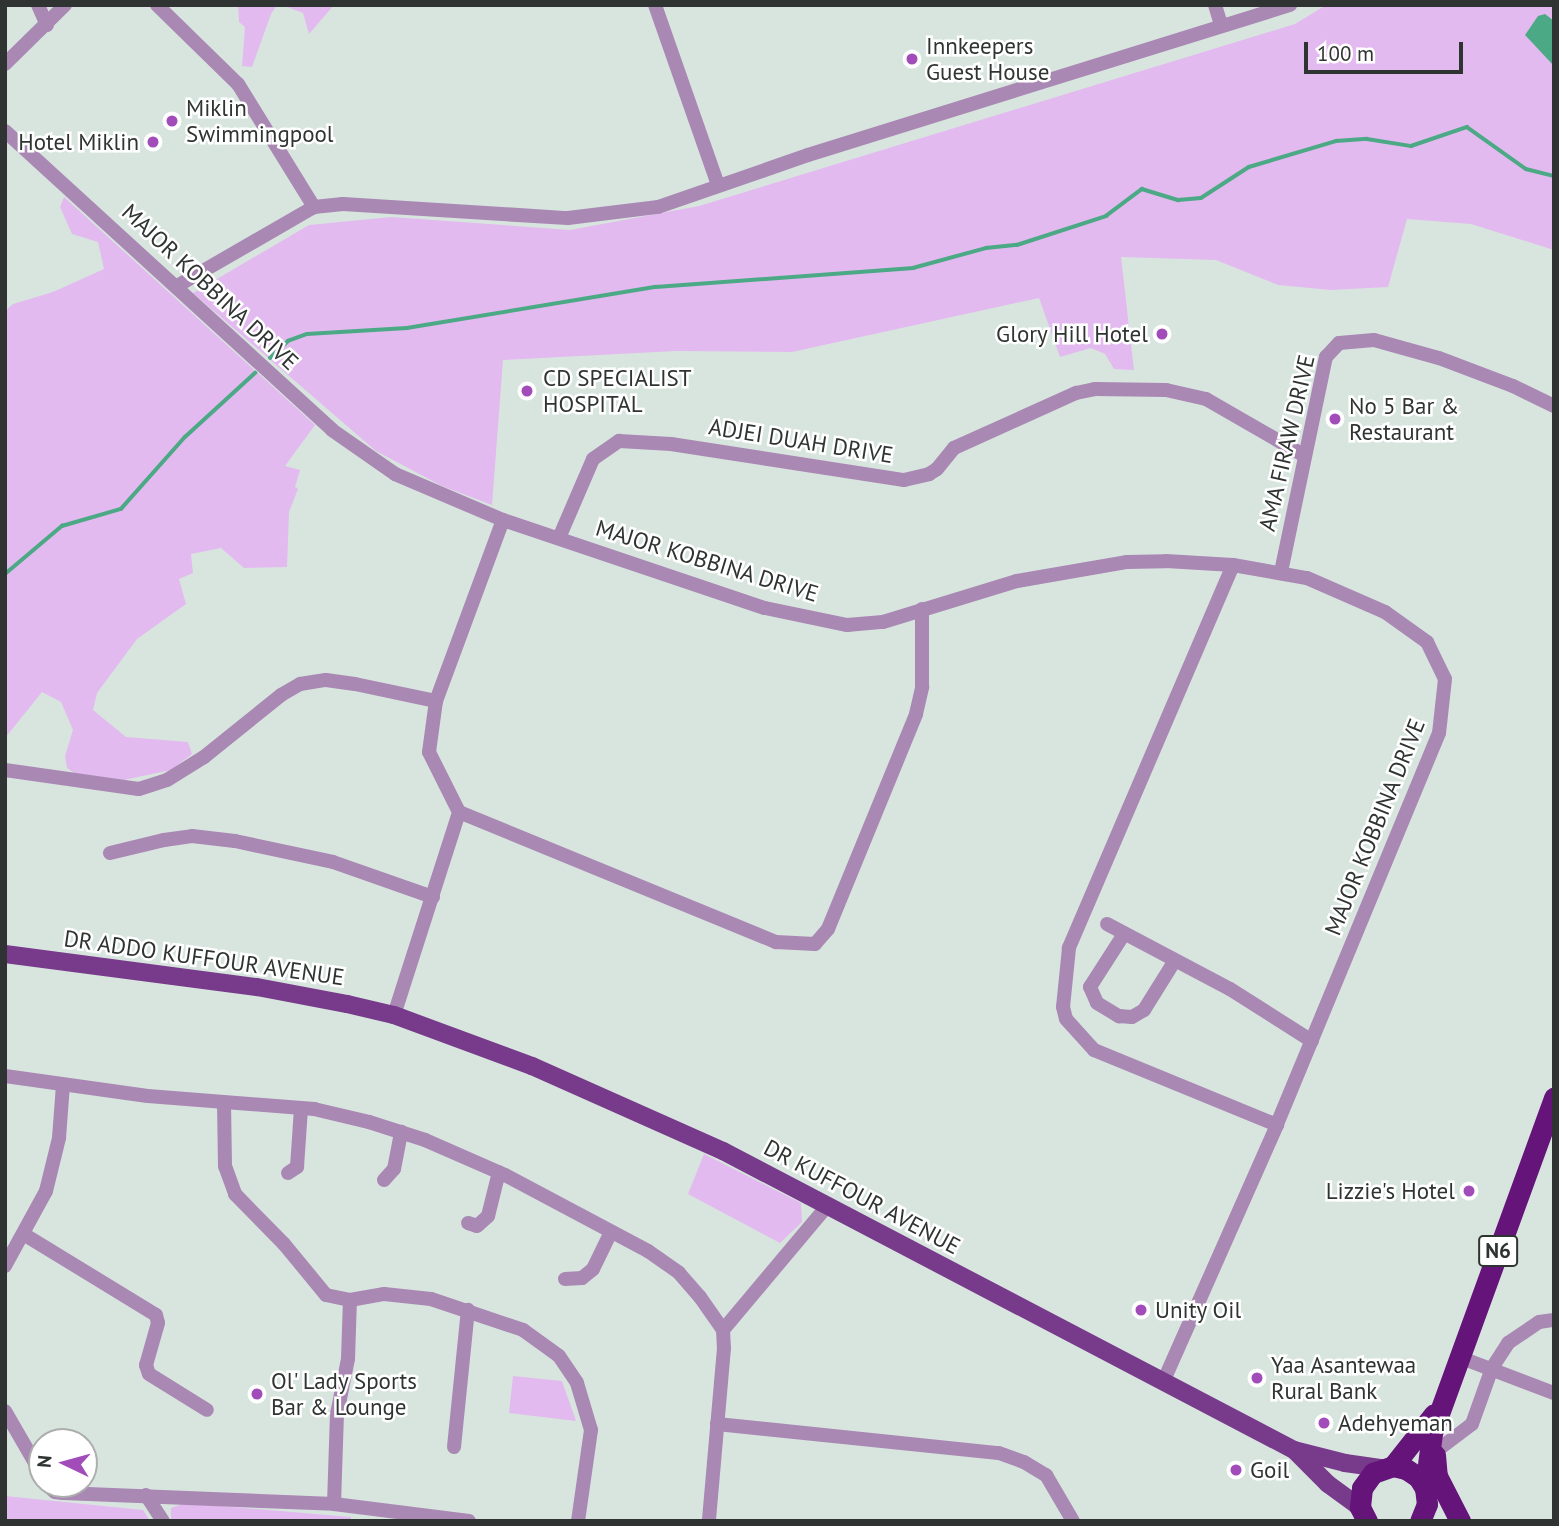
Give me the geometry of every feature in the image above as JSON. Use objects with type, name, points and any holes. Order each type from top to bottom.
[{"type":"highway","name":"N6","points":[[1419,1521],[1427,1504],[1425,1491],[1430,1439],[1554,1098]]},
{"type":"highway","name":"N6","points":[[1361,1515],[1362,1488],[1373,1473],[1387,1467],[1440,1410]]},
{"type":"highway","points":[[1440,1410],[1435,1452],[1437,1476],[1460,1521]]},
{"type":"highway","points":[[1387,1467],[1406,1469],[1418,1477],[1425,1491],[1460,1521]]},
{"type":"main road","name":"DR ADDO KUFFOUR AVENUE","points":[[5,954],[257,987],[394,1015]]},
{"type":"main road","name":"DR KUFFOUR AVENUE","points":[[394,1015],[544,1072],[723,1151],[1294,1450]]},
{"type":"main road","points":[[1294,1450],[1345,1463],[1387,1467]]},
{"type":"main road","points":[[1294,1450],[1361,1515]]},
{"type":"street","points":[[38,5],[47,25]]},
{"type":"street","points":[[5,64],[65,5]]},
{"type":"street","points":[[156,5],[237,84],[314,207]]},
{"type":"street","points":[[655,5],[718,185]]},
{"type":"street","points":[[1214,5],[1221,25]]},
{"type":"street","points":[[177,286],[314,207],[353,204],[568,218],[658,207],[718,185],[1290,5]]},
{"type":"street","name":"MAJOR KOBBINA DRIVE","points":[[5,131],[313,413],[361,452],[395,474],[503,520],[799,617],[847,625],[867,624],[1017,581],[1109,564],[1147,561],[1233,565],[1307,578],[1348,594],[1400,620],[1427,642],[1445,679],[1439,733],[1277,1125],[1164,1380]]},
{"type":"street","name":"AMA FIRAW DRIVE","points":[[1281,572],[1326,357],[1339,343],[1374,340],[1439,358],[1513,386],[1554,406]]},
{"type":"street","name":"ADJEI DUAH DRIVE","points":[[559,538],[593,459],[601,450],[619,441],[671,444],[904,480],[929,474],[937,469],[944,457],[954,449],[1076,393],[1095,389],[1166,390],[1206,399],[1305,456]]},
{"type":"street","points":[[503,520],[436,701],[429,752],[459,812],[776,943],[815,944],[828,929],[916,714],[923,674],[922,609]]},
{"type":"street","points":[[1233,565],[1069,948],[1063,1007],[1071,1025],[1094,1050],[1277,1125]]},
{"type":"street","points":[[5,769],[139,789],[167,780],[204,757],[281,695],[300,684],[326,680],[436,701]]},
{"type":"street","points":[[394,1015],[459,812]]},
{"type":"street","points":[[110,853],[164,839],[192,836],[235,841],[333,862],[433,897]]},
{"type":"street","points":[[1107,924],[1174,962],[1230,989],[1312,1041]]},
{"type":"street","points":[[1124,934],[1090,987],[1097,1003],[1119,1016],[1132,1017],[1144,1010],[1174,962]]},
{"type":"street","points":[[5,1076],[63,1085],[335,1113],[401,1132],[499,1172],[648,1251],[679,1273],[723,1330],[724,1348],[709,1521]]},
{"type":"street","points":[[5,1266],[25,1235],[46,1191],[59,1138],[63,1085]]},
{"type":"street","points":[[224,1103],[225,1166],[236,1194],[284,1244],[326,1296],[350,1300],[384,1294],[431,1299],[523,1330],[559,1356],[577,1383],[590,1430],[578,1521]]},
{"type":"street","points":[[288,1173],[297,1167],[301,1108]]},
{"type":"street","points":[[384,1180],[394,1169],[401,1132]]},
{"type":"street","points":[[468,1223],[477,1226],[488,1216],[499,1172]]},
{"type":"street","points":[[723,1330],[827,1206]]},
{"type":"street","points":[[565,1279],[582,1278],[593,1269],[611,1232]]},
{"type":"street","points":[[25,1235],[156,1315],[158,1323],[146,1365],[149,1374],[207,1409]]},
{"type":"street","points":[[334,1504],[337,1414],[348,1359],[350,1300]]},
{"type":"street","points":[[454,1447],[468,1310]]},
{"type":"street","points":[[1435,1452],[1472,1424],[1492,1368],[1508,1343],[1519,1332],[1539,1322],[1554,1320]]},
{"type":"street","points":[[1459,1357],[1554,1393]]},
{"type":"street","points":[[5,1411],[28,1451]]},
{"type":"street","points":[[717,1424],[999,1453],[1024,1462],[1046,1475],[1073,1521]]},
{"type":"street","points":[[98,1494],[334,1504],[469,1521]]},
{"type":"street","points":[[146,1495],[163,1521]]},
{"type":"shaded area","points":[[238,5],[277,5],[271,14],[252,67],[242,66],[245,27],[239,22]]},
{"type":"shaded area","points":[[282,5],[334,5],[309,34],[303,13]]},
{"type":"shaded area","points":[[1326,5],[1554,5],[1554,250],[1471,224],[1407,219],[1388,287],[1331,290],[1278,285],[1216,260],[1121,257],[1134,370],[1114,369],[1105,354],[1091,348],[1060,357],[1039,298],[792,352],[676,351],[503,360],[492,505],[442,486],[376,451],[193,293],[309,225],[392,217],[570,230],[699,206],[1295,24]]},
{"type":"shaded area","points":[[1545,14],[1554,21],[1554,66],[1525,35],[1538,16]]},
{"type":"shaded area","points":[[64,197],[315,425],[285,466],[300,470],[295,487],[298,489],[289,512],[287,567],[244,568],[221,548],[191,554],[193,573],[179,579],[186,604],[137,639],[97,693],[93,710],[126,737],[188,742],[192,754],[171,770],[124,780],[74,773],[67,768],[65,756],[73,730],[61,702],[42,692],[5,738],[5,311],[13,304],[53,292],[104,269],[98,242],[72,234],[60,207]]},
{"type":"shaded area","points":[[704,1154],[801,1203],[802,1222],[780,1243],[688,1194]]},
{"type":"shaded area","points":[[513,1376],[562,1381],[576,1421],[509,1413]]},
{"type":"shaded area","points":[[5,1496],[143,1510],[150,1521],[5,1521]]},
{"type":"shaded area","points":[[185,1503],[351,1517],[351,1521],[171,1521],[171,1508]]},
{"type":"waterway","points":[[270,358],[288,341],[307,334],[407,328],[656,287],[913,268],[986,248],[1017,245],[1106,216],[1142,189],[1178,200],[1201,198],[1249,167],[1336,141],[1367,139],[1411,146],[1467,127],[1526,169],[1554,176]]},
{"type":"waterway","points":[[5,574],[62,526],[121,509],[185,437],[255,373]]},
{"type":"place","name":"Innkeepers Guest House","points":[[912,59]]},
{"type":"place","name":"Miklin Swimmingpool","points":[[172,121]]},
{"type":"place","name":"Hotel Miklin","points":[[153,142]]},
{"type":"place","name":"Glory Hill Hotel","points":[[1162,334]]},
{"type":"place","name":"CD SPECIALIST HOSPITAL","points":[[527,391]]},
{"type":"place","name":"No 5 Bar & Restaurant","points":[[1335,419]]},
{"type":"place","name":"Lizzie's Hotel","points":[[1469,1191]]},
{"type":"place","name":"Unity Oil","points":[[1141,1310]]},
{"type":"place","name":"Yaa Asantewaa Rural Bank","points":[[1257,1378]]},
{"type":"place","name":"Ol' Lady Sports Bar & Lounge","points":[[257,1394]]},
{"type":"place","name":"Adehyeman","points":[[1324,1423]]},
{"type":"place","name":"Goil","points":[[1236,1470]]}]
